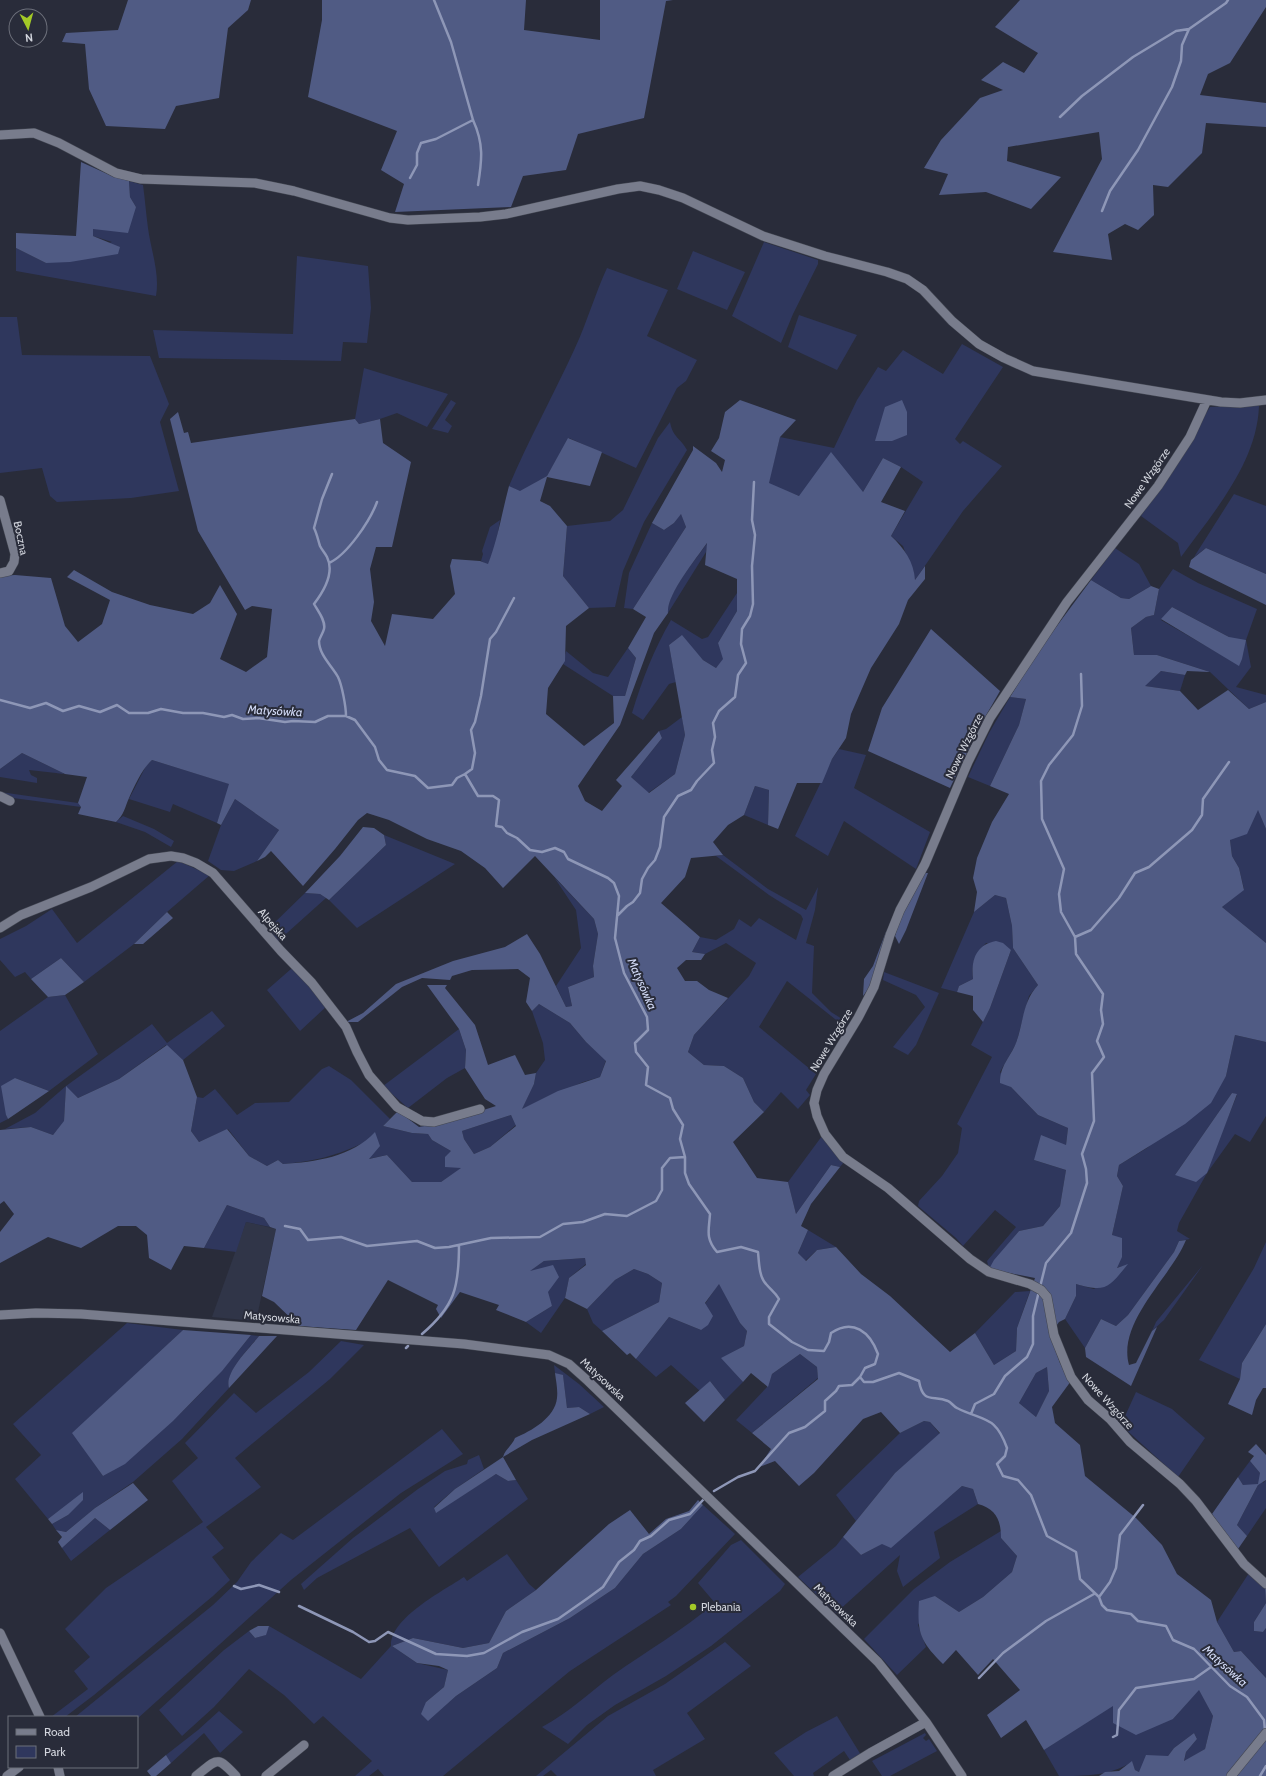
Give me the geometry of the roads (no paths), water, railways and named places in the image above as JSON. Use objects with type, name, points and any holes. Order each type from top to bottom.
[{"type":"street","points":[[0,135],[34,133],[59,143],[116,173],[141,179],[255,183],[294,191],[390,218],[408,220],[484,217],[506,214],[618,189],[640,186],[653,188],[683,198],[763,236],[825,256],[887,272],[906,279],[923,290],[952,322],[979,344],[1004,358],[1033,371],[1208,400],[1240,403],[1266,400]]},
{"type":"street","name":"Nowe Wzgórze","points":[[1208,400],[1190,437],[1158,486],[1067,602],[990,718],[968,762],[925,864],[900,910],[874,988],[858,1018],[824,1074],[817,1090],[814,1103],[817,1116],[825,1134],[843,1157],[888,1188],[970,1259],[988,1272],[1030,1284],[1041,1290],[1048,1297],[1054,1335],[1071,1377],[1088,1400],[1110,1419],[1130,1442],[1180,1484],[1196,1501],[1244,1564],[1266,1584]]},
{"type":"street","name":"Boczna","points":[[0,500],[15,554],[14,562],[8,571],[0,573]]},
{"type":"street","points":[[0,796],[10,801]]},
{"type":"street","name":"Alpejska","points":[[0,928],[21,915],[91,887],[149,860],[171,856],[196,862],[213,873],[281,951],[312,983],[346,1027],[369,1074],[397,1107],[422,1121],[434,1122],[480,1109]]},
{"type":"street","name":"Matysowska","points":[[0,1315],[56,1312],[279,1329],[464,1344],[535,1353],[560,1359],[569,1364],[588,1381],[878,1662],[926,1722],[962,1776]]},
{"type":"street","points":[[0,1633],[40,1716]]},
{"type":"street","points":[[833,1776],[870,1753],[926,1722]]},
{"type":"street","points":[[1231,1776],[1266,1733]]},
{"type":"street","points":[[266,1776],[304,1745]]},
{"type":"street","points":[[196,1776],[218,1761],[223,1762],[236,1776]]},
{"type":"street","points":[[7,1776],[18,1768]]},
{"type":"waterway","points":[[434,0],[451,42],[479,137],[481,160],[478,185]]},
{"type":"waterway","points":[[1102,211],[1110,191],[1138,150],[1172,87],[1181,61],[1182,45],[1189,29],[1226,3],[1228,0]]},
{"type":"waterway","points":[[1060,117],[1082,96],[1133,57],[1176,31],[1189,29]]},
{"type":"waterway","points":[[410,178],[417,165],[417,153],[421,143],[436,139],[473,120]]},
{"type":"waterway","points":[[332,474],[322,499],[314,528],[320,546],[327,557],[330,569],[325,588],[314,604],[324,623],[324,630],[319,641],[321,651],[338,677],[344,696],[346,716]]},
{"type":"waterway","points":[[618,915],[633,902],[640,893],[642,879],[648,868],[655,860],[660,847],[664,817],[678,796],[691,790],[697,781],[714,763],[712,750],[715,737],[713,723],[719,711],[735,697],[738,675],[746,663],[741,644],[742,629],[750,616],[753,604],[752,566],[755,535],[752,520],[754,482]]},
{"type":"waterway","points":[[329,563],[343,553],[357,537],[374,510],[377,502]]},
{"type":"waterway","points":[[465,774],[472,769],[475,753],[471,730],[475,722],[481,696],[490,639],[496,632],[514,598]]},
{"type":"waterway","points":[[1040,1287],[1046,1263],[1071,1233],[1087,1183],[1086,1169],[1082,1154],[1094,1121],[1092,1073],[1104,1057],[1097,1041],[1103,1024],[1101,1010],[1103,994],[1076,954],[1075,937],[1061,912],[1059,894],[1064,869],[1042,819],[1041,781],[1049,765],[1073,735],[1082,706],[1081,674]]},
{"type":"waterway","name":"Matysówka","points":[[0,700],[30,708],[46,703],[63,711],[79,706],[100,712],[117,705],[129,713],[148,713],[161,709],[183,713],[203,713],[224,717],[232,715],[243,719],[258,718],[285,722],[315,722],[328,716],[346,716],[355,720],[375,747],[379,760],[387,770],[415,776],[428,788],[452,785],[457,778],[465,774],[478,796],[493,796],[499,800],[496,826],[502,827],[507,833],[517,838],[530,850],[542,852],[555,848],[564,852],[568,859],[608,878],[614,883],[619,896],[615,938],[624,973],[647,1017],[648,1030],[635,1043],[636,1052],[648,1067],[646,1085],[670,1098],[673,1109],[683,1125],[680,1139],[685,1157],[685,1173],[689,1184],[710,1214],[709,1238],[713,1247],[717,1252],[741,1247],[758,1252],[762,1277],[779,1299],[769,1317],[769,1324],[792,1342],[808,1350],[824,1351],[829,1342],[831,1333],[839,1329],[853,1327],[860,1330],[870,1339],[878,1354],[875,1364],[865,1368],[860,1377],[864,1382],[873,1382],[899,1373],[919,1381],[923,1393],[926,1396],[948,1401],[956,1407],[982,1418],[993,1425],[1003,1437],[1007,1448],[1005,1456],[997,1464],[1003,1476],[1018,1480],[1031,1495],[1047,1536],[1076,1552],[1080,1579],[1099,1597],[1102,1605],[1107,1610],[1131,1614],[1138,1621],[1166,1626],[1173,1640],[1194,1649],[1230,1686],[1247,1697],[1264,1720],[1265,1731]]},
{"type":"waterway","points":[[1075,937],[1091,930],[1119,898],[1135,873],[1149,867],[1192,830],[1202,815],[1203,799],[1229,762]]},
{"type":"waterway","points":[[285,1226],[300,1229],[308,1240],[341,1237],[367,1246],[417,1241],[435,1248],[449,1247],[491,1238],[540,1237],[563,1224],[583,1222],[605,1214],[627,1216],[656,1201],[662,1190],[662,1168],[670,1158],[685,1157]]},
{"type":"waterway","points":[[422,1334],[442,1314],[453,1295],[458,1273],[459,1245]]},
{"type":"waterway","points":[[971,1414],[975,1404],[994,1394],[1005,1376],[1027,1357],[1033,1344],[1033,1316],[1039,1291]]},
{"type":"waterway","points":[[714,1491],[738,1477],[755,1471],[789,1433],[805,1427],[825,1411],[825,1401],[836,1391],[839,1386],[852,1385],[860,1377]]},
{"type":"waterway","points":[[299,1606],[353,1632],[369,1642],[375,1641],[388,1632],[436,1654],[467,1656],[484,1653],[522,1632],[558,1619],[603,1587],[619,1562],[634,1550],[640,1541],[651,1536],[669,1520],[690,1514],[703,1500]]},
{"type":"waterway","points":[[1099,1597],[1110,1582],[1116,1568],[1120,1535],[1143,1505]]},
{"type":"waterway","points":[[234,1586],[241,1589],[259,1585],[279,1592]]},
{"type":"waterway","points":[[979,1678],[1003,1653],[1046,1621],[1094,1594]]},
{"type":"waterway","points":[[1113,1737],[1117,1735],[1119,1710],[1136,1688],[1194,1679],[1211,1667]]},
{"type":"waterway","name":"Matysówka","points":[[1260,1776],[1266,1766]]},
{"type":"place","name":"Plebania","points":[[693,1607]]}]
